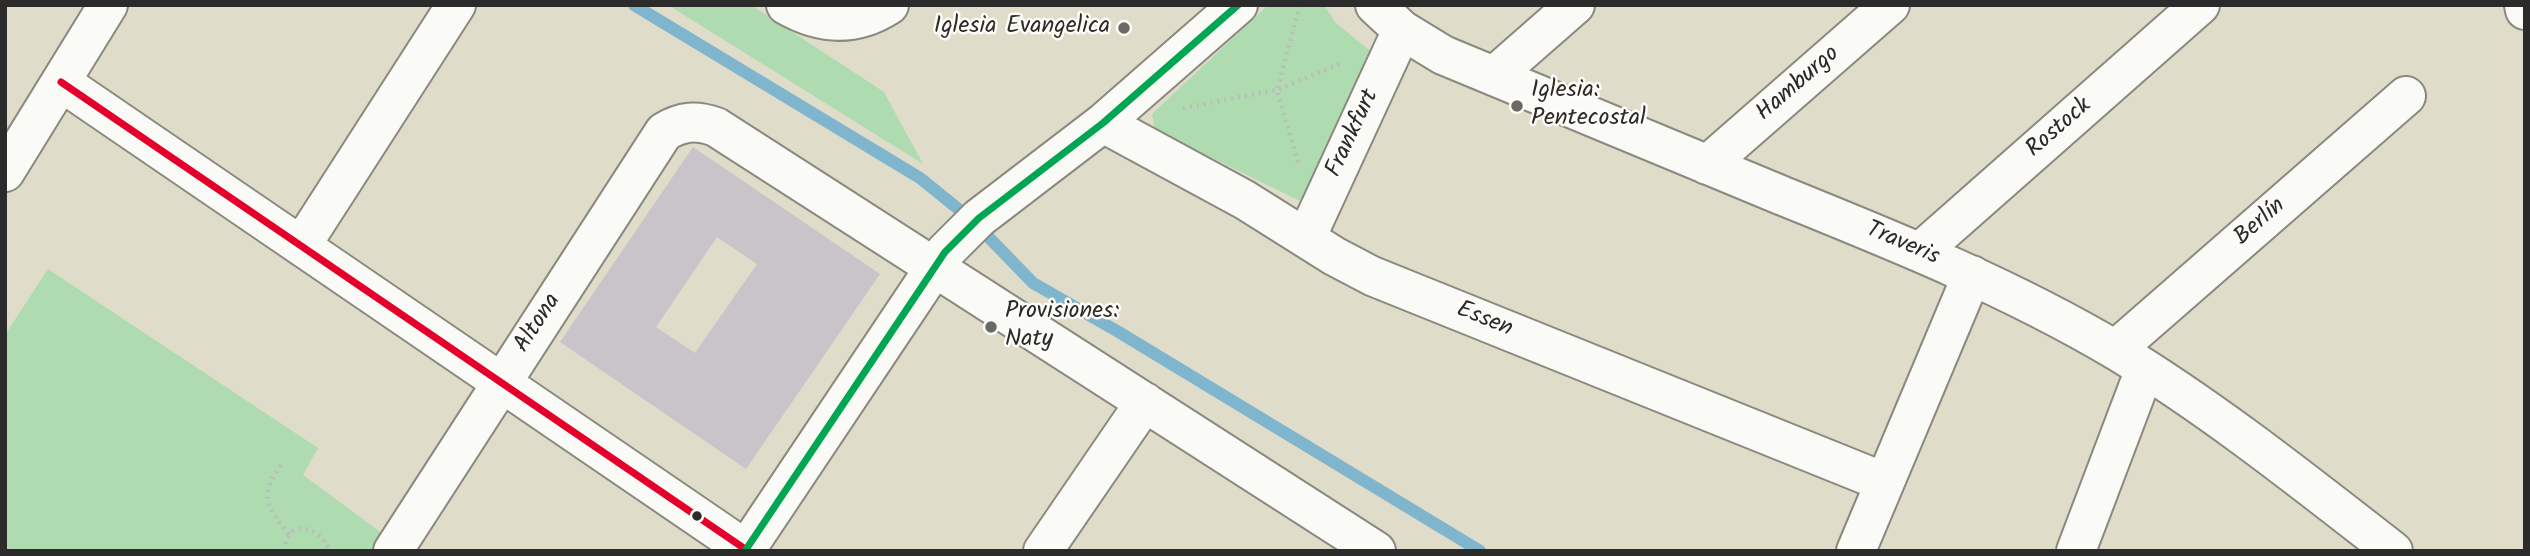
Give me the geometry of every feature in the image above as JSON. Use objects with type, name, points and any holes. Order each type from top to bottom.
[{"type":"street","points":[[5,172],[108,5]]},
{"type":"street","points":[[301,246],[456,5]]},
{"type":"street","points":[[786,5],[824,21],[847,22],[864,18],[889,5]]},
{"type":"street","points":[[61,82],[747,550],[940,260],[979,218],[1103,123],[1238,5]]},
{"type":"street","points":[[1494,76],[1575,5]]},
{"type":"street","name":"Hamburgo","points":[[1707,165],[1890,5]]},
{"type":"street","name":"Rostock","points":[[1920,252],[2200,5]]},
{"type":"street","name":"Traveris","points":[[1388,18],[1443,55],[1972,275],[2130,360],[2263,450],[2393,551]]},
{"type":"street","name":"Frankfurt","points":[[1310,229],[1388,18]]},
{"type":"street","name":"Berlín","points":[[2076,551],[2130,360],[2406,96]]},
{"type":"street","name":"Altona","points":[[393,551],[664,132],[687,122],[702,122],[716,127],[940,260]]},
{"type":"street","name":"Essen","points":[[1103,123],[1256,206],[1310,229],[1372,276],[1884,482]]},
{"type":"street","points":[[940,260],[1145,402],[1377,551]]},
{"type":"street","points":[[1856,551],[1972,275]]},
{"type":"street","points":[[1043,551],[1145,402]]},
{"type":"path","points":[[1300,5],[1277,90],[1310,229]]},
{"type":"path","points":[[1170,111],[1277,90],[1347,61]]},
{"type":"path","points":[[281,465],[270,480],[268,498],[271,512],[290,535]]},
{"type":"path","points":[[286,551],[285,545],[290,535],[301,528],[313,530],[324,538],[329,551]]},
{"type":"green space","points":[[668,5],[751,5],[884,92],[923,164]]},
{"type":"green space","points":[[1268,5],[1324,5],[1335,22],[1375,55],[1300,201],[1155,130],[1152,114]]},
{"type":"green space","points":[[48,269],[318,448],[303,475],[398,545],[395,551],[5,551],[5,335]]},
{"type":"building","points":[[693,147],[880,274],[746,469],[560,342]],"holes":[[[717,237],[757,264],[695,353],[656,327]]]},
{"type":"waterway","points":[[634,5],[920,178],[972,220],[1033,283],[1480,551]]},
{"type":"transit line","points":[[745,551],[945,252],[979,218],[1103,123],[1238,5]]},
{"type":"transit line","points":[[61,82],[748,551]]},
{"type":"place","name":"Iglesia Evangelica","points":[[1124,28]]},
{"type":"place","name":"Iglesia: Pentecostal","points":[[1517,106]]},
{"type":"place","name":"Provisiones: Naty","points":[[991,327]]}]
